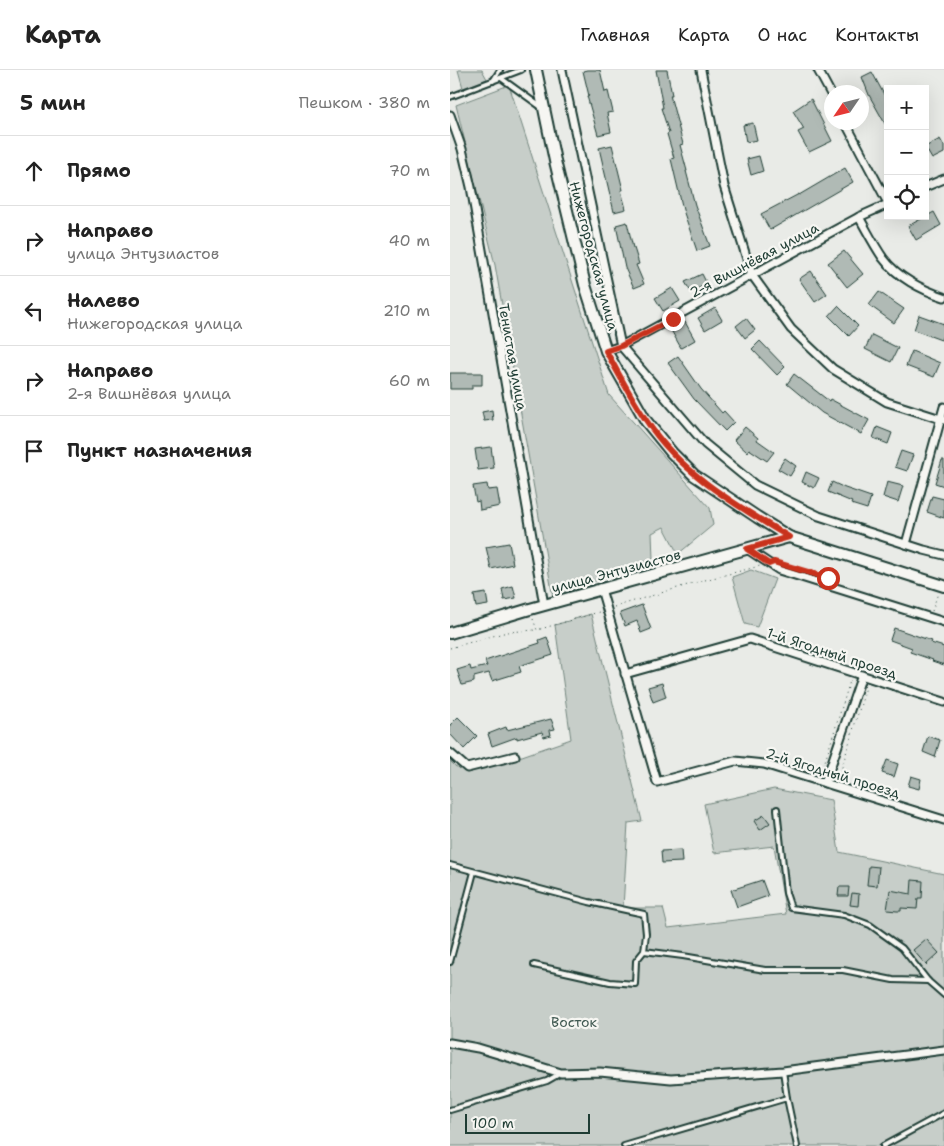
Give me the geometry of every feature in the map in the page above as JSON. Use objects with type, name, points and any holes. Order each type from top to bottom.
[{"type":"street","name":"Нижегородская улица","points":[[536,70],[585,285],[606,351],[646,421],[672,453],[694,475],[757,518],[789,537],[944,586]]},
{"type":"street","points":[[562,70],[621,346],[704,444],[755,485],[819,516],[944,555]]},
{"type":"street","points":[[701,70],[724,186],[752,275],[791,330],[833,369],[887,402],[942,420]]},
{"type":"street","points":[[818,70],[826,85]]},
{"type":"street","name":"Тенистая улица","points":[[450,115],[462,149],[471,187],[544,605]]},
{"type":"street","points":[[849,130],[884,196]]},
{"type":"street","points":[[929,185],[944,179]]},
{"type":"street","name":"2-я Вишнёвая улица","points":[[606,351],[621,346],[859,217],[884,206]]},
{"type":"street","points":[[859,217],[883,258],[899,274],[930,293],[944,298]]},
{"type":"street","points":[[906,544],[942,420],[944,407]]},
{"type":"street","name":"улица Энтузиастов","points":[[450,633],[530,608],[789,537]]},
{"type":"street","points":[[747,549],[779,570],[944,622]]},
{"type":"street","points":[[601,589],[625,674]]},
{"type":"street","name":"1-й Ягодный проезд","points":[[625,674],[750,639],[944,702]]},
{"type":"street","name":"2-й Ягодный проезд","points":[[625,674],[657,782],[734,761],[764,764],[944,820]]},
{"type":"street","points":[[825,783],[862,676]]},
{"type":"street","points":[[450,753],[467,768],[515,756]]},
{"type":"street","points":[[450,1043],[478,1048],[561,1073],[600,1072],[671,1078],[783,1071],[944,1050]]},
{"type":"lane","points":[[493,80],[500,70]]},
{"type":"lane","points":[[450,96],[521,70]]},
{"type":"lane","points":[[501,78],[544,110]]},
{"type":"lane","points":[[777,809],[786,894],[791,908],[844,915],[870,925],[902,948],[928,981],[944,995]]},
{"type":"lane","points":[[450,865],[589,902],[644,914],[646,934],[644,951],[636,962],[634,984],[610,982],[534,965]]},
{"type":"lane","points":[[450,962],[474,872]]},
{"type":"lane","points":[[644,951],[765,970],[843,970],[893,980],[928,981]]},
{"type":"lane","points":[[783,1071],[797,1146]]},
{"type":"lane","points":[[450,1110],[547,1081],[561,1073]]},
{"type":"lane","points":[[624,1146],[787,1098]]},
{"type":"lane","points":[[883,1146],[944,1112]]},
{"type":"path","points":[[450,648],[507,632],[537,630],[701,581],[769,564]]},
{"type":"path","points":[[530,608],[537,630]]},
{"type":"path","points":[[932,612],[938,614]]},
{"type":"green space","points":[[458,70],[482,70],[487,79],[463,88]]},
{"type":"green space","points":[[509,85],[609,395],[710,508],[713,525],[678,554],[664,527],[652,533],[653,559],[553,597],[495,265],[456,105]]},
{"type":"green space","points":[[751,570],[775,579],[757,627],[745,624],[732,577]]},
{"type":"green space","name":"Восток","points":[[591,614],[642,821],[628,823],[623,908],[663,908],[668,928],[786,914],[774,846],[714,853],[704,804],[774,789],[831,800],[839,852],[944,874],[944,1146],[450,1146],[450,761],[456,767],[522,756],[571,739],[555,625]]},
{"type":"building","points":[[600,70],[605,92],[608,91],[613,112],[607,113],[611,132],[598,135],[587,96],[589,96],[583,71]]},
{"type":"building","points":[[656,70],[667,70],[672,95],[670,95],[683,144],[680,145],[686,171],[695,205],[710,246],[697,251],[683,210],[671,159],[674,158],[661,108],[663,108]]},
{"type":"building","points":[[872,72],[884,94],[884,122],[869,95],[869,85],[865,85],[862,77]]},
{"type":"building","points":[[811,99],[824,125],[824,130],[826,130],[832,141],[809,152],[798,132],[804,129],[793,111]]},
{"type":"building","points":[[753,123],[757,140],[746,142],[743,125]]},
{"type":"building","points":[[940,139],[944,146],[944,153],[932,159],[929,154],[929,145]]},
{"type":"building","points":[[612,145],[626,209],[614,212],[599,148]]},
{"type":"building","points":[[759,156],[763,171],[751,175],[747,159]]},
{"type":"building","points":[[845,168],[853,182],[770,230],[761,214],[799,195]]},
{"type":"building","points":[[934,212],[941,225],[916,240],[908,226],[919,220],[929,220],[929,215]]},
{"type":"building","points":[[627,222],[639,264],[636,265],[644,284],[634,288],[625,268],[616,225]]},
{"type":"building","points":[[844,251],[863,274],[847,287],[828,263]]},
{"type":"building","points":[[811,271],[827,294],[815,302],[799,279]]},
{"type":"building","points":[[702,274],[707,284],[691,292],[685,282]]},
{"type":"building","points":[[672,288],[680,301],[663,311],[655,298]]},
{"type":"building","points":[[879,292],[904,309],[894,323],[869,305]]},
{"type":"building","points":[[838,306],[858,326],[849,336],[829,316]]},
{"type":"building","points":[[715,308],[722,320],[705,330],[698,318]]},
{"type":"building","points":[[919,315],[944,324],[941,340],[914,330]]},
{"type":"building","points":[[746,318],[755,330],[745,338],[736,326]]},
{"type":"building","points":[[685,322],[695,340],[681,348],[671,330]]},
{"type":"building","points":[[872,335],[898,348],[891,362],[865,349]]},
{"type":"building","points":[[760,341],[785,367],[777,375],[752,349]]},
{"type":"building","points":[[912,351],[940,363],[934,377],[906,366]]},
{"type":"building","points":[[678,356],[701,389],[722,413],[724,411],[734,422],[725,431],[694,399],[668,363]]},
{"type":"building","points":[[450,373],[482,373],[482,385],[472,385],[472,389],[450,389]]},
{"type":"building","points":[[794,374],[829,401],[830,399],[869,420],[861,434],[822,413],[787,384]]},
{"type":"building","points":[[492,410],[493,420],[484,421],[482,412]]},
{"type":"building","points":[[745,427],[758,438],[757,440],[774,452],[767,461],[749,449],[747,452],[734,440]]},
{"type":"building","points":[[877,427],[892,433],[888,444],[873,438]]},
{"type":"building","points":[[491,447],[494,468],[478,470],[475,449]]},
{"type":"building","points":[[901,451],[913,455],[907,471],[895,467]]},
{"type":"building","points":[[785,458],[796,466],[790,476],[778,469]]},
{"type":"building","points":[[942,460],[944,460],[944,486],[935,483]]},
{"type":"building","points":[[806,472],[819,478],[814,488],[802,482]]},
{"type":"building","points":[[832,482],[871,497],[867,509],[851,504],[852,502],[828,492]]},
{"type":"building","points":[[887,482],[903,486],[898,502],[883,497]]},
{"type":"building","points":[[487,484],[488,490],[497,489],[500,506],[480,510],[479,501],[476,502],[473,486]]},
{"type":"building","points":[[932,496],[944,499],[944,518],[927,512]]},
{"type":"building","points":[[509,543],[513,564],[491,569],[486,547]]},
{"type":"building","points":[[513,586],[516,598],[504,600],[502,589]]},
{"type":"building","points":[[486,593],[488,605],[476,607],[474,595]]},
{"type":"building","points":[[642,605],[651,629],[641,633],[637,621],[625,626],[620,613]]},
{"type":"building","points":[[894,628],[944,647],[944,665],[910,652],[912,648],[890,640]]},
{"type":"building","points":[[547,637],[553,655],[519,666],[521,672],[492,681],[489,673],[474,677],[474,682],[462,685],[457,670],[470,666],[471,670],[487,666],[485,661],[540,643],[539,640]]},
{"type":"building","points":[[662,683],[666,697],[653,702],[648,687]]},
{"type":"building","points":[[458,717],[477,736],[464,749],[450,734],[450,725]]},
{"type":"building","points":[[551,719],[555,729],[550,730],[551,735],[544,737],[542,732],[517,739],[517,737],[492,746],[488,734],[506,727],[507,730]]},
{"type":"building","points":[[928,736],[940,740],[935,757],[923,752]]},
{"type":"building","points":[[887,760],[898,764],[894,777],[882,773]]},
{"type":"building","points":[[911,776],[921,779],[919,789],[908,786]]},
{"type":"building","points":[[764,815],[770,823],[760,830],[754,821]]},
{"type":"building","points":[[681,850],[682,862],[662,863],[661,851]]},
{"type":"building","points":[[869,866],[879,867],[877,886],[867,885]]},
{"type":"building","points":[[762,880],[768,896],[737,907],[731,890]]},
{"type":"building","points":[[912,880],[923,881],[922,898],[918,898],[917,909],[901,908],[901,911],[887,910],[890,890],[911,894]]},
{"type":"building","points":[[839,887],[849,887],[848,896],[838,896]]},
{"type":"building","points":[[852,893],[859,894],[858,906],[850,905]]},
{"type":"building","points":[[926,939],[939,953],[926,965],[913,950]]},
{"type":"route","points":[[673,319],[621,346],[606,351],[646,421],[672,453],[694,475],[757,518],[789,537],[747,549],[769,564],[774,562],[828,578]]}]
